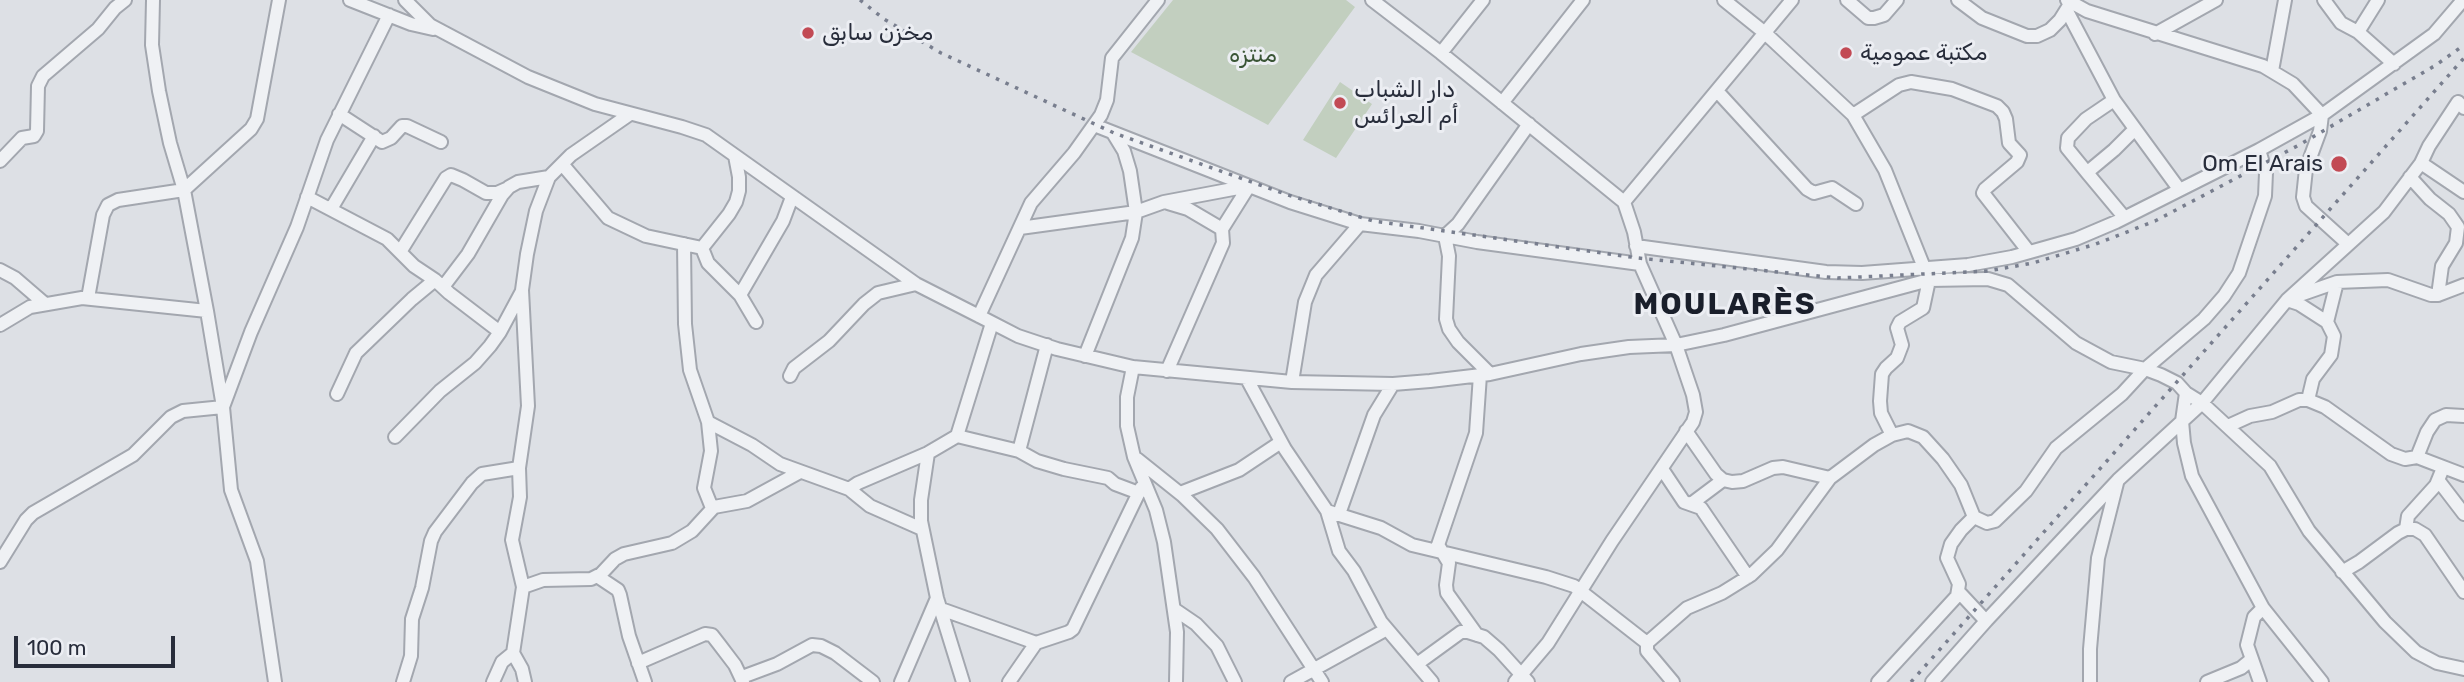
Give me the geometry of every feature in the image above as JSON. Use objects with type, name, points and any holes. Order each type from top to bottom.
[{"type":"street","points":[[153,0],[152,45],[159,91],[184,190],[207,311],[223,407],[231,490],[257,561],[275,682]]},
{"type":"street","points":[[88,298],[103,215],[108,205],[118,200],[184,190],[251,129],[257,119],[279,0]]},
{"type":"street","points":[[350,0],[411,24],[440,31]]},
{"type":"street","points":[[405,0],[430,25],[528,76],[595,104],[706,135],[916,284],[1018,336],[1133,367],[1292,382],[1393,384],[1485,375],[1581,354],[1629,347],[1676,345],[1927,275],[2076,239],[2124,218],[2259,150],[2322,115],[2434,34],[2463,0]]},
{"type":"street","points":[[979,316],[1031,203],[1074,153],[1094,125],[1107,100],[1112,58],[1158,0]]},
{"type":"street","points":[[1372,0],[1624,202],[1640,264],[1676,345],[1696,412],[1693,422],[1548,643],[1521,679],[1499,650],[1484,637],[1461,632],[1417,664]]},
{"type":"street","points":[[1388,11],[1398,0]]},
{"type":"street","points":[[1441,53],[1483,0]]},
{"type":"street","points":[[1502,103],[1583,0]]},
{"type":"street","points":[[1624,202],[1792,0]]},
{"type":"street","points":[[1847,0],[1868,18],[1884,15],[1897,0]]},
{"type":"street","points":[[1958,0],[1982,18],[2027,36],[2038,36],[2050,30],[2068,5]]},
{"type":"street","points":[[2155,34],[2216,0]]},
{"type":"street","points":[[2272,71],[2285,0]]},
{"type":"street","points":[[2324,0],[2341,23],[2357,32],[2394,64]]},
{"type":"street","points":[[2357,32],[2378,0]]},
{"type":"street","points":[[1732,2],[1853,115],[1885,170],[1927,275],[1923,308],[1900,322],[1897,328],[1902,345],[1897,358],[1882,374],[1881,413],[1892,435]]},
{"type":"street","points":[[0,162],[22,138],[34,136],[37,131],[38,86],[43,76],[98,29],[117,3]]},
{"type":"street","points":[[2068,5],[2272,71],[2293,84],[2322,115]]},
{"type":"street","points":[[2068,5],[2114,100],[2179,189]]},
{"type":"street","points":[[223,407],[251,332],[297,227],[327,140],[388,15]]},
{"type":"street","points":[[1853,115],[1899,85],[1911,82],[1952,89],[1997,106],[2003,112],[2009,143],[2020,155],[1983,193],[2029,252]]},
{"type":"street","points":[[1717,91],[1807,189],[1814,193],[1832,188],[1856,204]]},
{"type":"street","points":[[2114,100],[2086,119],[2068,138],[2067,148],[2124,218]]},
{"type":"street","points":[[1932,682],[2118,480],[2202,403],[2287,300],[2384,212],[2421,163],[2429,146],[2462,101]]},
{"type":"street","points":[[339,114],[386,142],[402,126],[408,126],[441,142]]},
{"type":"street","points":[[526,682],[513,653],[523,587],[512,541],[520,497],[519,468],[528,407],[522,290],[536,211],[550,177],[562,164],[629,114]]},
{"type":"street","points":[[2322,115],[2320,131],[2306,169],[2303,197],[2306,206],[2348,244]]},
{"type":"street","points":[[1445,236],[1458,224],[1529,124]]},
{"type":"street","points":[[1094,125],[1249,186],[1360,224],[1640,264]]},
{"type":"street","points":[[2089,175],[2090,170],[2135,128]]},
{"type":"street","points":[[1085,356],[1132,238],[1136,212],[1130,171],[1124,151],[1114,133]]},
{"type":"street","points":[[331,209],[374,136]]},
{"type":"street","points":[[1674,682],[1647,651],[1647,643],[1687,608],[1723,593],[1748,577],[1777,550],[1830,478],[1892,435],[1908,431],[1923,437],[1961,485],[1974,517],[1987,523],[1995,521],[2026,491],[2056,448],[2098,416],[2145,369],[2204,319],[2224,296],[2239,273],[2265,196],[2266,173],[2259,150]]},
{"type":"street","points":[[702,248],[736,202],[739,184],[735,156]]},
{"type":"street","points":[[2421,163],[2464,192]]},
{"type":"street","points":[[562,164],[608,218],[646,236],[702,248]]},
{"type":"street","points":[[400,252],[446,178],[451,175],[486,194],[518,183],[550,177]]},
{"type":"street","points":[[2410,177],[2430,199],[2449,214],[2458,227],[2455,243],[2442,266],[2438,295]]},
{"type":"street","points":[[1020,228],[1136,212],[1164,202],[1249,186]]},
{"type":"street","points":[[1167,371],[1223,243],[1222,229],[1249,186]]},
{"type":"street","points":[[337,394],[356,353],[412,299],[439,284],[468,254],[509,187]]},
{"type":"street","points":[[307,197],[379,234],[414,266],[500,332]]},
{"type":"street","points":[[740,295],[783,221],[792,197]]},
{"type":"street","points":[[1164,202],[1188,209],[1222,229]]},
{"type":"street","points":[[1292,382],[1305,302],[1316,275],[1360,224]]},
{"type":"street","points":[[1445,236],[1449,256],[1446,319],[1458,342],[1485,375],[1476,433],[1438,545],[1449,563],[1447,593],[1476,635]]},
{"type":"street","points":[[684,244],[685,324],[690,370],[708,422],[711,451],[704,488],[712,508]]},
{"type":"street","points":[[1636,246],[1826,272],[1987,279],[2008,285],[2076,343],[2110,362],[2145,369],[2178,383],[2186,393],[2202,403],[2270,466],[2309,531],[2385,622],[2416,652],[2437,663],[2464,669]]},
{"type":"street","points":[[702,248],[708,263],[740,295],[756,322]]},
{"type":"street","points":[[0,270],[15,278],[44,303]]},
{"type":"street","points":[[2287,300],[2337,282],[2388,280],[2431,295],[2464,285]]},
{"type":"street","points":[[2327,323],[2337,282]]},
{"type":"street","points":[[790,376],[794,368],[829,341],[878,293],[916,284]]},
{"type":"street","points":[[396,437],[440,391],[475,362],[500,332],[522,290]]},
{"type":"street","points":[[0,325],[30,307],[88,298],[207,311]]},
{"type":"street","points":[[2287,300],[2299,304],[2327,323],[2334,336],[2331,355],[2314,379],[2308,400]]},
{"type":"street","points":[[849,489],[928,453],[957,436],[992,323]]},
{"type":"street","points":[[1019,451],[1047,345]]},
{"type":"street","points":[[1133,367],[1127,397],[1127,426],[1142,487],[1156,510],[1164,542],[1177,632],[1177,682]]},
{"type":"street","points":[[1247,379],[1281,442],[1333,512],[1339,551],[1388,629],[1432,682]]},
{"type":"street","points":[[1333,512],[1374,415],[1393,384]]},
{"type":"street","points":[[2186,393],[2182,421],[2192,475],[2263,608],[2322,682]]},
{"type":"street","points":[[2228,426],[2299,400],[2308,400],[2325,407],[2391,454],[2405,459],[2417,457],[2440,474],[2464,514]]},
{"type":"street","points":[[0,562],[33,513],[133,455],[171,417],[183,411],[223,407]]},
{"type":"street","points":[[2417,457],[2435,420],[2446,415],[2464,416]]},
{"type":"street","points":[[708,422],[752,445],[780,464],[849,489],[870,506],[922,529]]},
{"type":"street","points":[[1686,431],[1723,480],[1743,481],[1773,468],[1783,467],[1830,478]]},
{"type":"street","points":[[957,436],[1019,451],[1037,461],[1108,478],[1115,484],[1142,487]]},
{"type":"street","points":[[1180,493],[1239,470],[1281,442]]},
{"type":"street","points":[[928,453],[921,500],[922,529],[939,604],[963,682]]},
{"type":"street","points":[[1134,457],[1180,493],[1217,529],[1254,577],[1322,682]]},
{"type":"street","points":[[403,682],[411,656],[412,619],[422,587],[430,541],[482,474],[519,468]]},
{"type":"street","points":[[1662,469],[1684,502],[1701,509],[1748,577]]},
{"type":"street","points":[[523,587],[543,580],[579,580],[597,576],[624,554],[672,543],[692,531],[712,508],[747,501],[800,472]]},
{"type":"street","points":[[2440,474],[2464,475]]},
{"type":"street","points":[[2406,529],[2408,516],[2440,474]]},
{"type":"street","points":[[1691,504],[1723,480]]},
{"type":"street","points":[[2090,682],[2090,649],[2098,558],[2118,480]]},
{"type":"street","points":[[1009,682],[1037,643],[1073,629],[1142,487]]},
{"type":"street","points":[[1333,512],[1381,528],[1412,545],[1567,583],[1647,643]]},
{"type":"street","points":[[1878,682],[1957,596],[1959,584],[1948,558],[1951,544],[1974,517]]},
{"type":"street","points":[[2342,572],[2406,529],[2415,529],[2425,535],[2464,592]]},
{"type":"street","points":[[597,576],[618,590],[645,682]]},
{"type":"street","points":[[1958,591],[1986,621]]},
{"type":"street","points":[[939,604],[1037,643]]},
{"type":"street","points":[[901,682],[939,604]]},
{"type":"street","points":[[2260,682],[2247,645],[2247,635],[2254,617],[2263,608]]},
{"type":"street","points":[[1174,609],[1196,624],[1217,646],[1235,682]]},
{"type":"street","points":[[1291,682],[1388,629]]},
{"type":"street","points":[[638,663],[705,634],[712,635],[743,679],[812,645],[835,653],[870,681]]},
{"type":"street","points":[[493,682],[502,662],[513,653]]},
{"type":"street","points":[[2207,682],[2241,668],[2252,659]]},
{"type":"green space","name":"منتزه","points":[[1173,0],[1346,0],[1355,7],[1268,125],[1131,52]]},
{"type":"green space","points":[[1340,82],[1372,104],[1336,158],[1303,140]]},
{"type":"railway","points":[[860,0],[884,19],[941,53],[1114,133],[1288,195],[1373,221],[1638,258],[1838,278],[1988,271],[2033,263],[2096,244],[2155,221],[2299,145],[2436,65],[2464,45]]},
{"type":"railway","points":[[1911,682],[2464,58]]},
{"type":"place","name":"مخزن سابق","points":[[808,33]]},
{"type":"place","name":"مكتبة عمومية","points":[[1846,53]]},
{"type":"place","name":"دار الشباب أم العرائس","points":[[1340,103]]},
{"type":"place","name":"Om El Arais","points":[[2339,164]]},
{"type":"district","name":"MOULARÈS","points":[[1725,305]]}]
